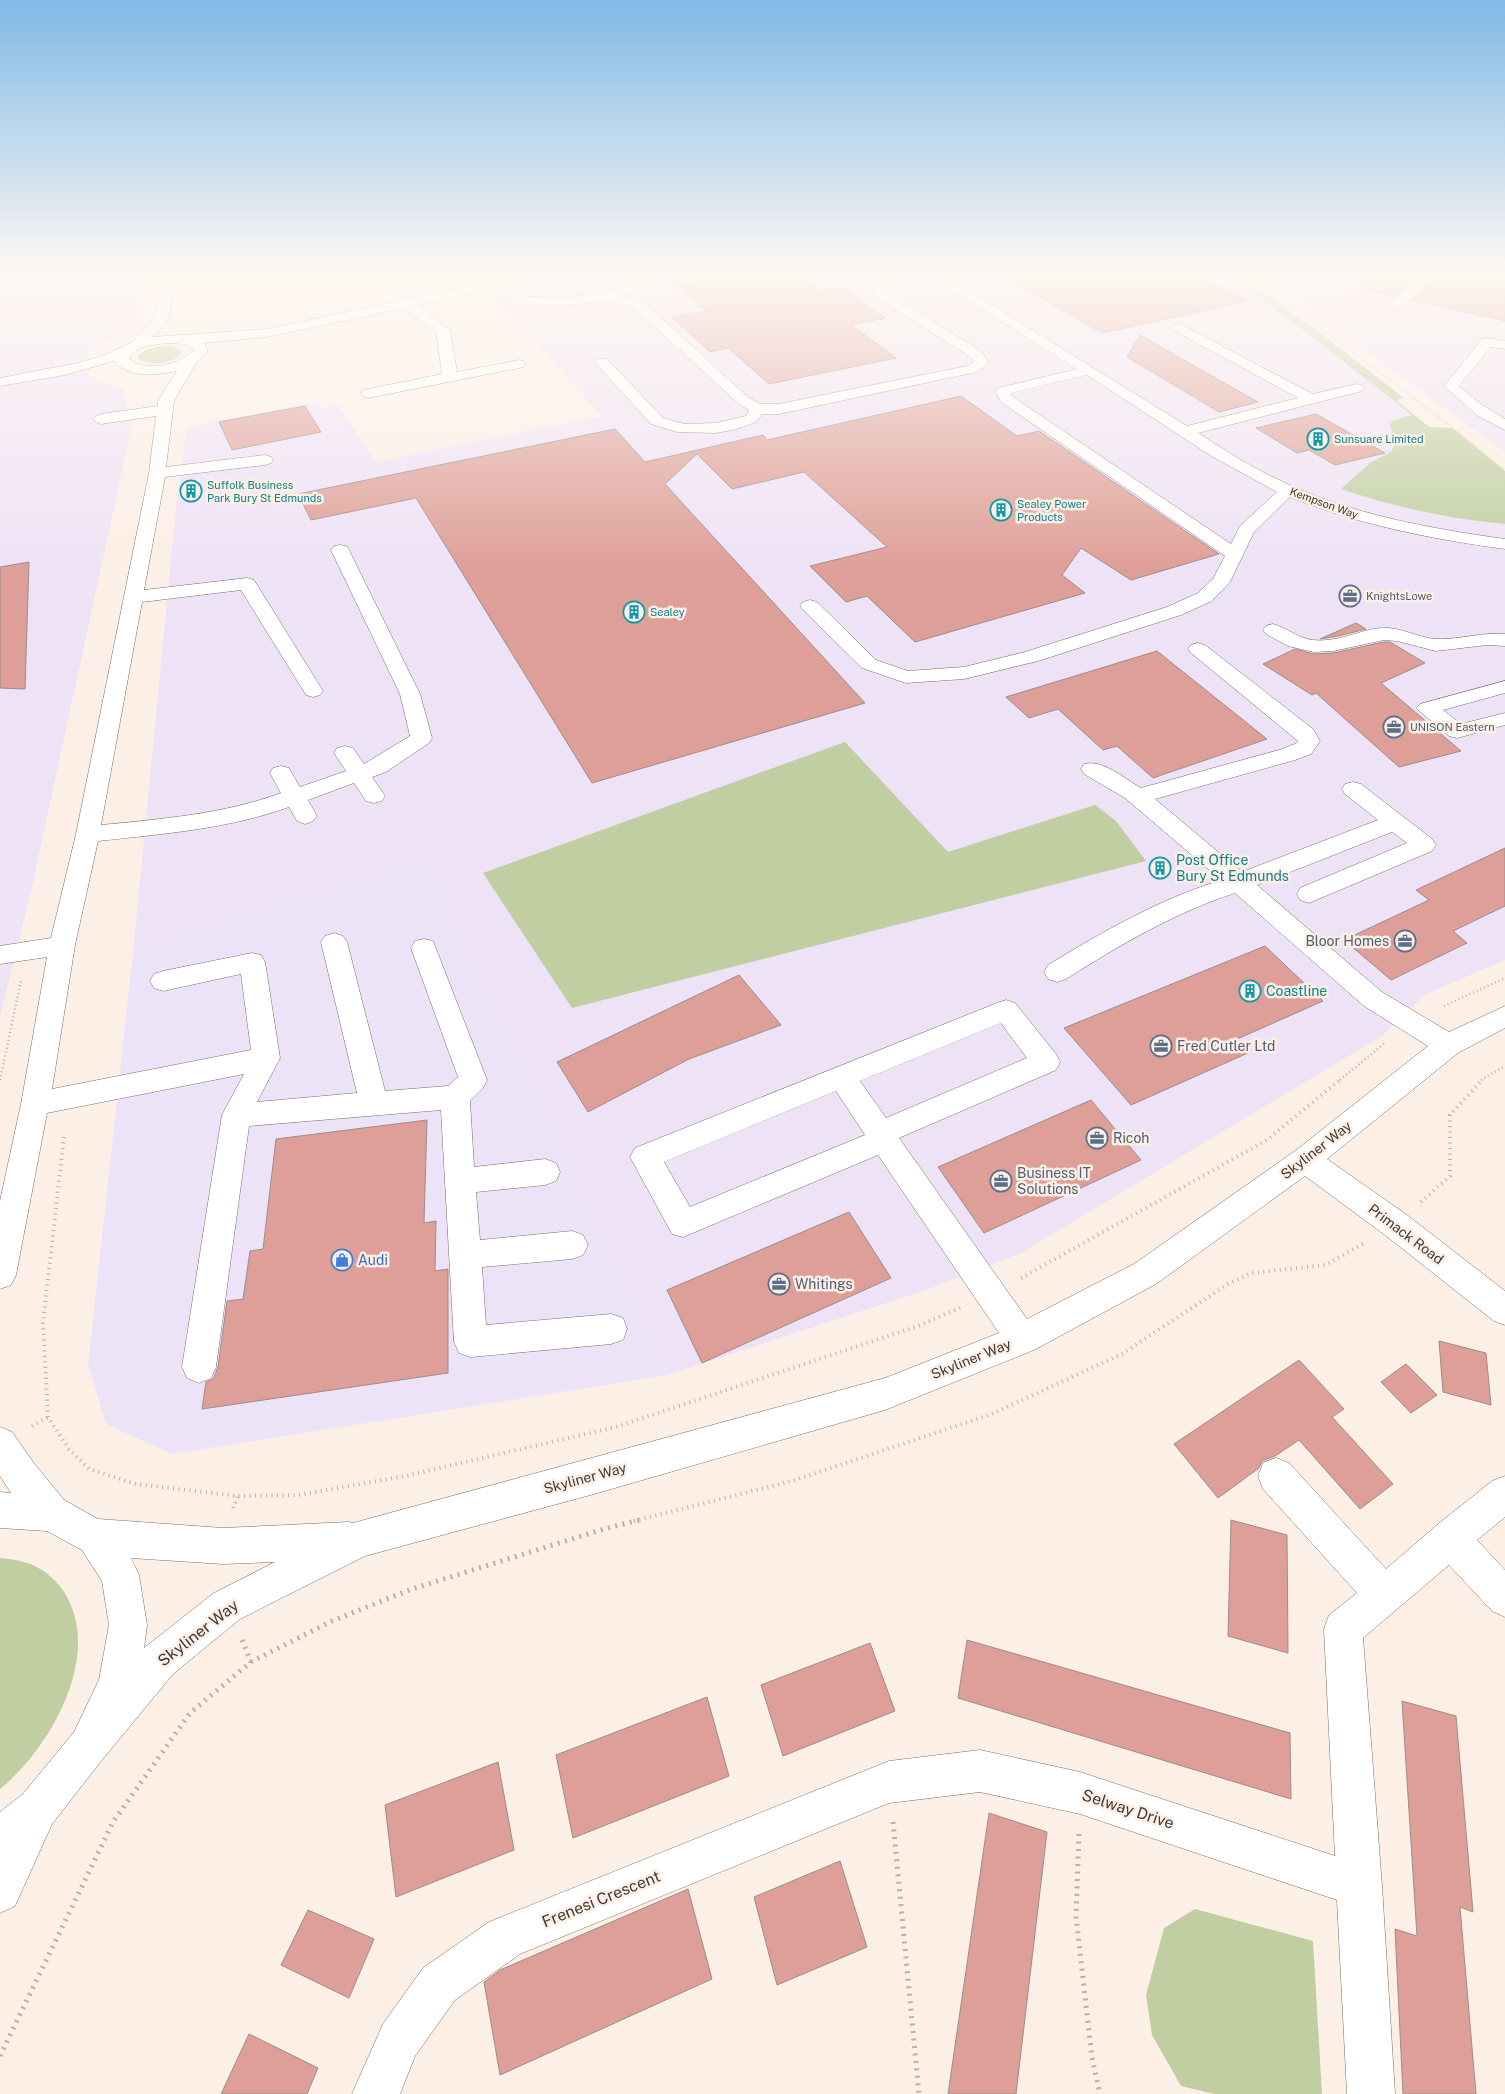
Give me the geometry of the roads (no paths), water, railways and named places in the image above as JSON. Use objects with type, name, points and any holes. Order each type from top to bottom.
[{"type":"street","points":[[0,382],[47,374]]},
{"type":"street","points":[[0,1275],[34,1104],[62,946],[88,834],[157,474],[165,406],[160,390],[142,374]]},
{"type":"street","points":[[101,419],[165,406],[185,374]]},
{"type":"street","points":[[449,374],[450,378]]},
{"type":"street","points":[[368,393],[471,374]]},
{"type":"street","points":[[613,374],[658,421],[683,429],[716,428],[737,424],[751,420],[758,409]]},
{"type":"street","points":[[714,374],[744,401],[758,409],[779,409],[949,374]]},
{"type":"street","points":[[1074,374],[1003,391],[1006,399],[1234,554]]},
{"type":"street","name":"Kempson Way","points":[[1095,374],[1240,465],[1288,490],[1351,514],[1447,536],[1505,544]]},
{"type":"street","points":[[1264,374],[1310,399]]},
{"type":"street","points":[[1461,374],[1451,386],[1462,397],[1495,421],[1505,425]]},
{"type":"street","points":[[1185,431],[1356,388]]},
{"type":"street","points":[[157,474],[265,460]]},
{"type":"street","points":[[810,606],[869,664],[906,678],[964,673],[1031,657],[1174,611],[1205,597],[1221,582],[1246,530],[1288,490]]},
{"type":"street","points":[[88,834],[166,826],[300,806],[360,773],[378,767],[421,738],[410,694],[340,550]]},
{"type":"street","points":[[134,597],[247,584],[313,692]]},
{"type":"street","points":[[1273,630],[1294,643],[1312,648],[1349,643],[1382,634],[1395,633],[1427,644],[1438,645],[1475,639],[1505,640]]},
{"type":"street","points":[[1138,796],[1287,755],[1303,749],[1309,741],[1305,734],[1198,649]]},
{"type":"street","points":[[1505,687],[1427,708],[1457,732],[1505,719]]},
{"type":"street","points":[[345,753],[374,796]]},
{"type":"street","points":[[1092,768],[1138,796],[1373,999],[1448,1045]]},
{"type":"street","points":[[281,773],[300,806]]},
{"type":"street","points":[[1310,894],[1424,845],[1352,789]]},
{"type":"street","points":[[1056,972],[1113,937],[1190,899],[1239,883],[1395,822]]},
{"type":"street","points":[[334,942],[374,1104]]},
{"type":"street","points":[[0,955],[62,946]]},
{"type":"street","points":[[236,1115],[456,1097],[473,1080],[424,948]]},
{"type":"street","points":[[163,981],[252,962],[266,1058],[236,1115],[199,1367]]},
{"type":"street","points":[[1006,1010],[1046,1062],[683,1224],[645,1157],[841,1077],[1006,1010]]},
{"type":"street","name":"Skyliner Way","points":[[88,1746],[159,1660],[227,1606],[360,1539],[594,1476],[885,1394],[1022,1339],[1145,1274],[1305,1160],[1448,1045],[1505,1016]]},
{"type":"street","points":[[34,1104],[266,1058]]},
{"type":"street","points":[[841,1077],[1022,1339]]},
{"type":"street","points":[[456,1097],[471,1342],[611,1330]]},
{"type":"street","name":"Primack Road","points":[[1305,1160],[1396,1225],[1505,1310]]},
{"type":"street","points":[[461,1181],[544,1172]]},
{"type":"street","points":[[466,1255],[572,1245]]},
{"type":"street","points":[[0,1444],[20,1474],[52,1513],[95,1538],[120,1575],[128,1625],[118,1684],[88,1746],[38,1809],[0,1839]]},
{"type":"street","points":[[1276,1476],[1385,1596]]},
{"type":"street","points":[[1372,2094],[1343,1629],[1385,1596],[1450,1538],[1505,1494]]},
{"type":"street","points":[[0,1510],[52,1513]]},
{"type":"street","name":"Skyliner Way","points":[[95,1538],[223,1546],[360,1539]]},
{"type":"street","points":[[1450,1538],[1505,1598]]},
{"type":"street","name":"Selway Drive","points":[[889,1782],[980,1771],[1080,1792],[1360,1886]]},
{"type":"street","name":"Frenesi Crescent","points":[[376,2094],[399,2040],[439,1984],[505,1938],[889,1782]]},
{"type":"street","points":[[0,1892],[38,1809]]},
{"type":"place","name":"Sunsuare Limited","points":[[1318,439]]},
{"type":"place","name":"Suffolk Business Park Bury St Edmunds","points":[[191,491]]},
{"type":"place","name":"Sealey Power Products","points":[[1001,510]]},
{"type":"place","name":"KnightsLowe","points":[[1350,596]]},
{"type":"place","name":"Sealey","points":[[634,612]]},
{"type":"place","name":"UNISON Eastern","points":[[1394,727]]},
{"type":"place","name":"Post Office Bury St Edmunds","points":[[1160,868]]},
{"type":"place","name":"Bloor Homes","points":[[1405,941]]},
{"type":"place","name":"Coastline","points":[[1250,991]]},
{"type":"place","name":"Fred Cutler Ltd","points":[[1161,1046]]},
{"type":"place","name":"Ricoh","points":[[1097,1138]]},
{"type":"place","name":"Business IT Solutions","points":[[1001,1181]]},
{"type":"place","name":"Audi","points":[[342,1260]]},
{"type":"place","name":"Whitings","points":[[779,1284]]}]
